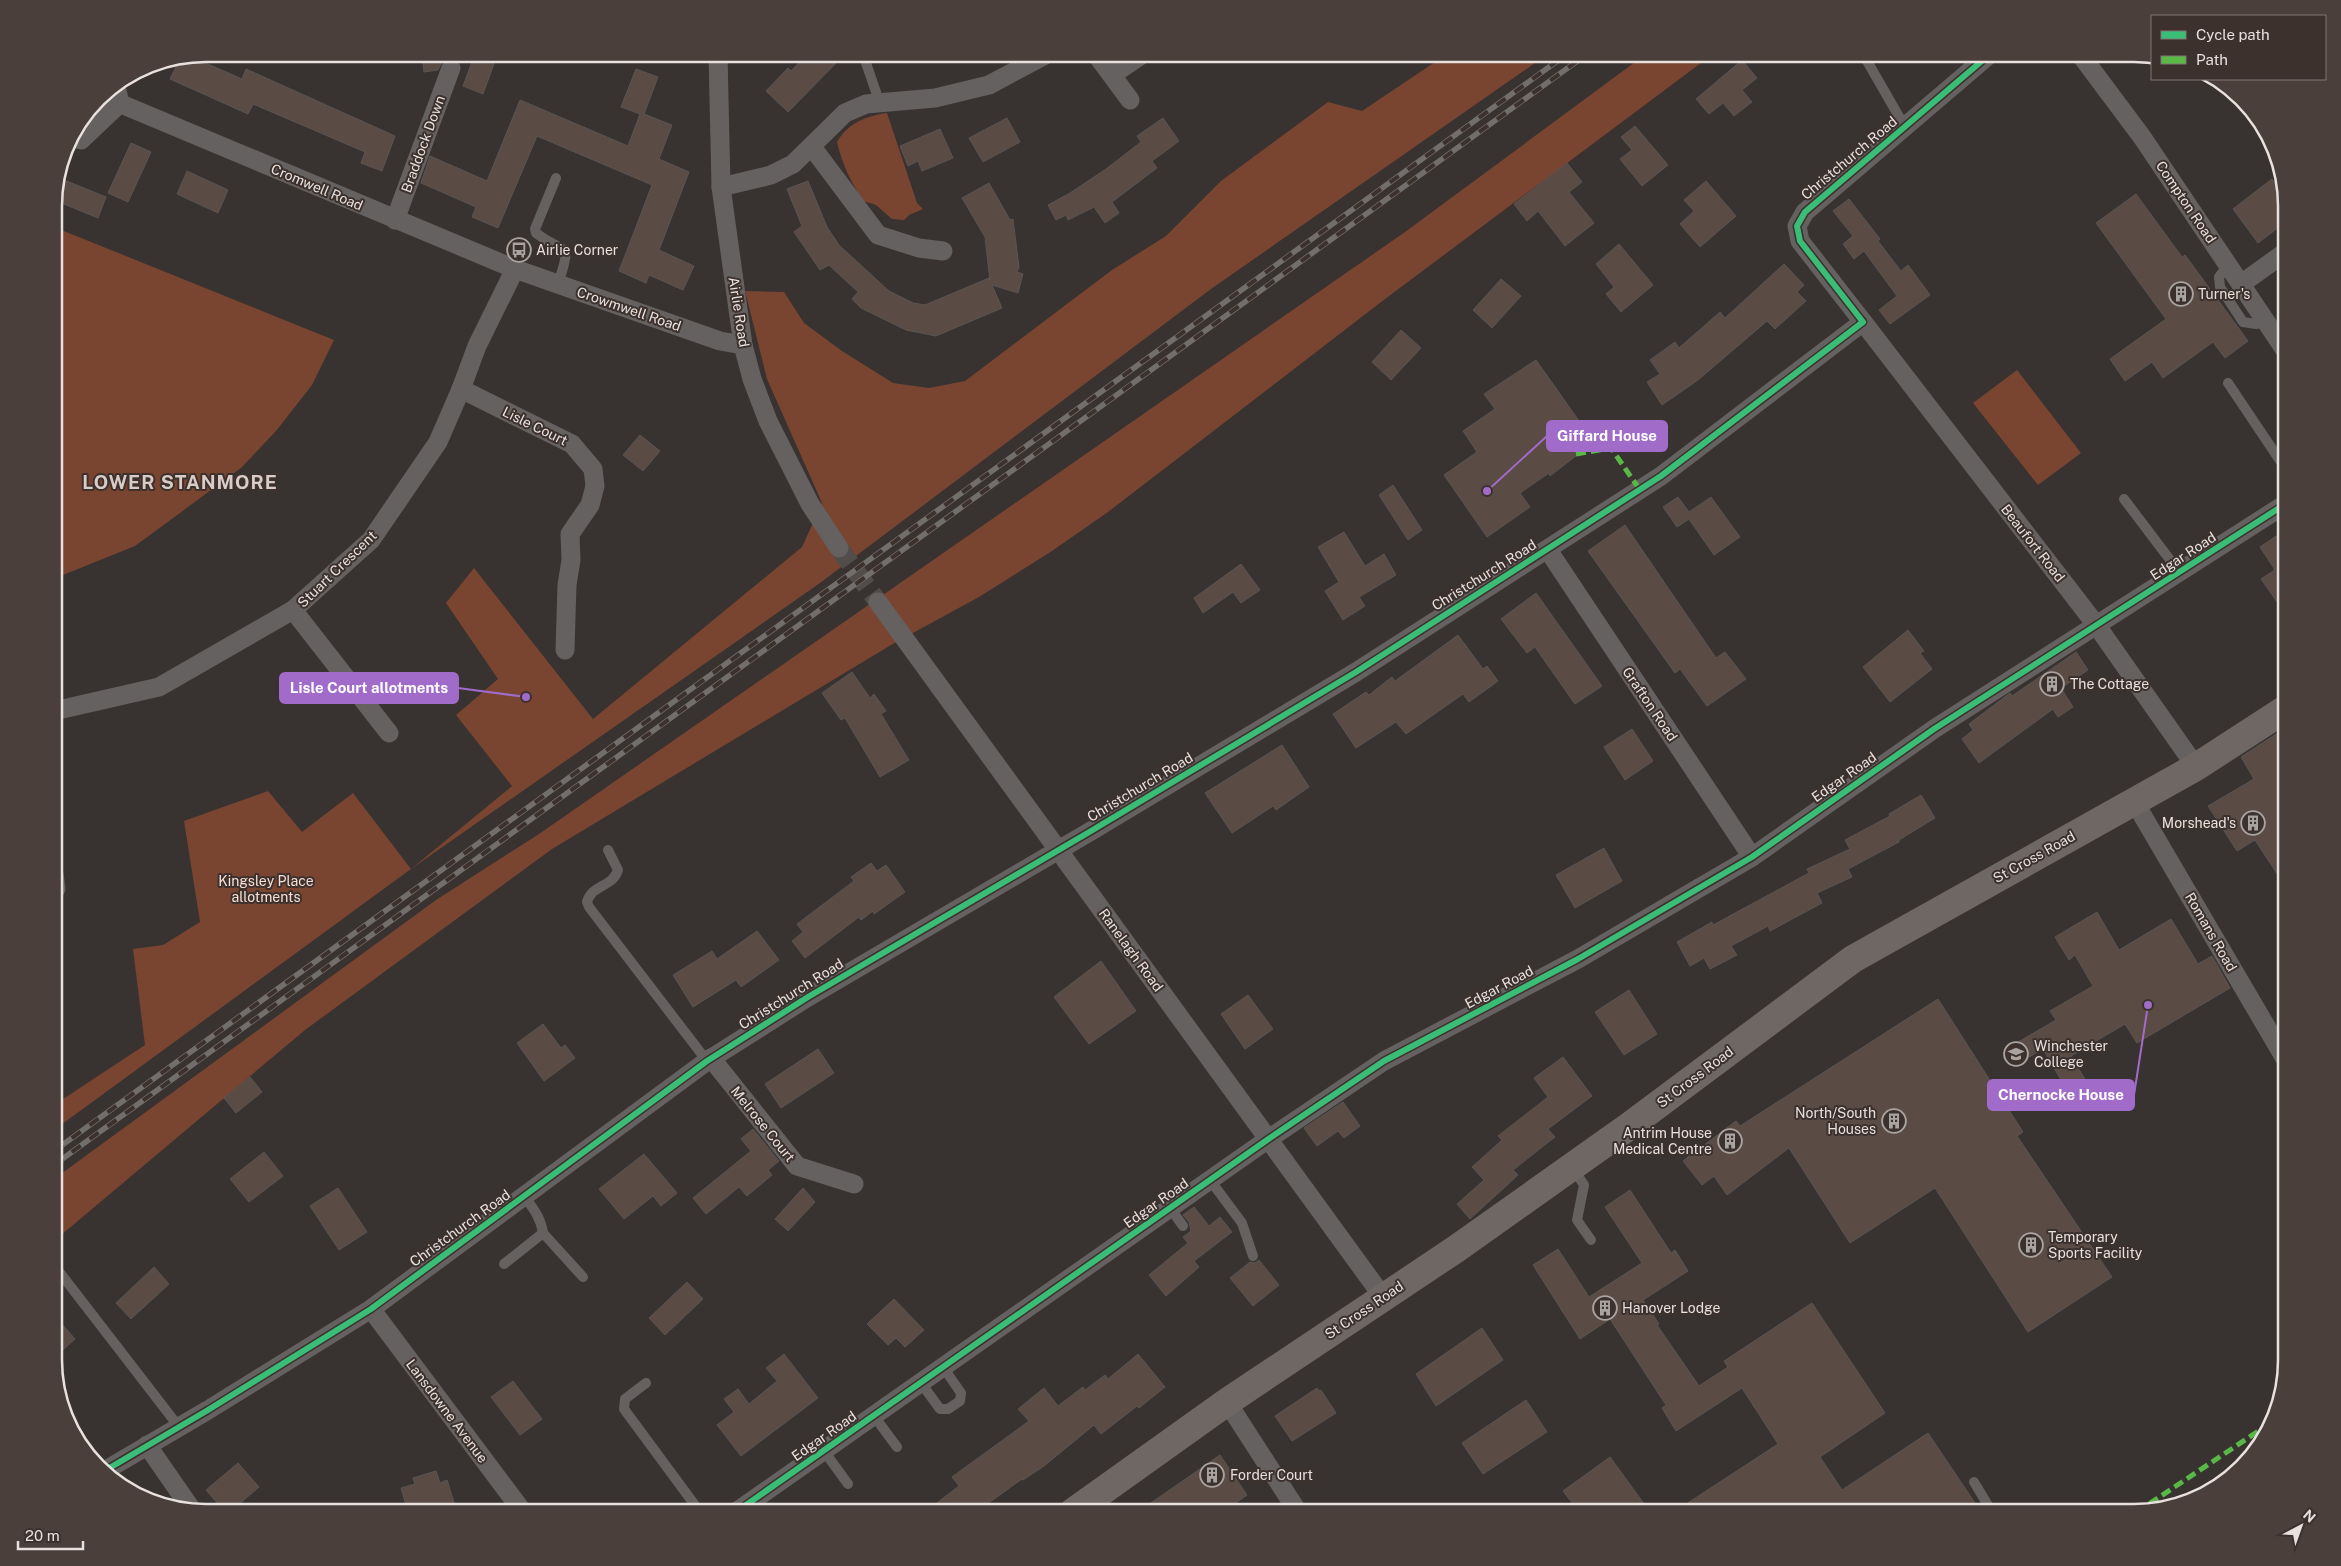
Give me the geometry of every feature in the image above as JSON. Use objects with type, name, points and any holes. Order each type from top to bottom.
[{"type":"main road","name":"St Cross Road","points":[[1084,1504],[1227,1402],[1456,1249],[1572,1167],[1853,959],[2196,767],[2278,714]]},
{"type":"street","name":"Braddock Down","points":[[395,220],[453,62]]},
{"type":"street","name":"Airlie Road","points":[[718,62],[720,187],[743,345],[752,379],[768,421],[810,504],[839,548]]},
{"type":"street","points":[[720,187],[771,175],[793,164],[845,113],[866,104],[935,98],[989,85],[1032,62]]},
{"type":"street","points":[[1102,62],[1130,100]]},
{"type":"street","points":[[1112,75],[1131,62]]},
{"type":"street","name":"Christchurch Road","points":[[111,1467],[370,1309],[709,1059],[808,997],[1060,850],[1356,672],[1662,476],[1863,322],[1800,241],[1797,226],[1805,212],[1981,62]]},
{"type":"street","name":"Compton Road","points":[[2086,62],[2142,137],[2278,340]]},
{"type":"street","points":[[79,140],[118,95]]},
{"type":"street","name":"Cromwell Road","points":[[118,95],[395,220],[515,269]]},
{"type":"street","points":[[812,147],[878,235],[919,248],[943,251]]},
{"type":"street","points":[[2241,284],[2278,257]]},
{"type":"street","name":"Crowmwell Road","points":[[515,269],[720,341],[743,345]]},
{"type":"street","name":"Stuart Crescent","points":[[63,709],[159,687],[293,610],[371,540],[438,442],[478,346],[515,269]]},
{"type":"street","name":"Beaufort Road","points":[[1863,322],[2097,626],[2196,767]]},
{"type":"street","name":"Lisle Court","points":[[461,389],[572,444],[593,470],[595,486],[590,505],[570,534],[571,560],[567,585],[565,650]]},
{"type":"street","name":"Edgar Road","points":[[749,1504],[1267,1140],[1384,1062],[1578,960],[1752,857],[1934,729],[2014,676],[2097,626],[2278,510]]},
{"type":"street","name":"Grafton Road","points":[[1548,550],[1752,857]]},
{"type":"street","name":"Ranelagh Road","points":[[878,602],[1060,850],[1267,1140],[1383,1297]]},
{"type":"street","points":[[293,610],[389,733]]},
{"type":"street","name":"Romans Road","points":[[2134,801],[2278,1047]]},
{"type":"street","name":"Melrose Court","points":[[709,1059],[797,1166],[854,1184]]},
{"type":"street","name":"Lansdowne Avenue","points":[[370,1309],[517,1504]]},
{"type":"street","points":[[1227,1402],[1293,1504]]},
{"type":"street","points":[[147,1445],[186,1502]]},
{"type":"lane","points":[[866,62],[878,102]]},
{"type":"lane","points":[[1868,62],[1905,127]]},
{"type":"lane","points":[[556,178],[535,229],[536,233],[541,237],[557,245],[565,252],[567,258],[558,284]]},
{"type":"lane","points":[[2228,265],[2219,277],[2220,287],[2243,322],[2256,324],[2266,322]]},
{"type":"lane","points":[[2228,383],[2278,458]]},
{"type":"lane","points":[[2124,499],[2180,573]]},
{"type":"lane","points":[[608,850],[618,870],[613,880],[591,892],[587,902],[589,907],[709,1059]]},
{"type":"lane","points":[[1572,1167],[1584,1185],[1584,1193],[1577,1210],[1577,1220],[1591,1240]]},
{"type":"lane","points":[[1210,1180],[1242,1223],[1253,1256]]},
{"type":"lane","points":[[524,1196],[536,1211],[543,1233],[583,1277]]},
{"type":"lane","points":[[1170,1208],[1183,1226]]},
{"type":"lane","points":[[504,1264],[543,1233]]},
{"type":"lane","points":[[63,1277],[179,1427]]},
{"type":"lane","points":[[921,1383],[940,1409],[948,1409],[960,1401],[961,1393],[943,1367]]},
{"type":"lane","points":[[646,1383],[625,1400],[624,1409],[694,1504]]},
{"type":"lane","points":[[874,1416],[897,1447]]},
{"type":"lane","points":[[824,1451],[848,1484]]},
{"type":"lane","points":[[1974,1482],[1987,1504]]},
{"type":"green space","points":[[1435,62],[1537,62],[1211,289],[820,583],[411,869],[512,786],[456,715],[498,679],[446,603],[474,568],[593,719],[802,547],[822,503],[767,379],[745,291],[784,292],[804,323],[842,351],[893,383],[929,388],[965,381],[1112,270],[1166,236],[1221,181],[1328,102],[1362,111]]},
{"type":"green space","points":[[1635,62],[1702,62],[1385,299],[1108,512],[1052,551],[979,597],[891,645],[552,849],[305,1030],[63,1233],[63,1172],[436,900],[539,834],[1405,232]]},
{"type":"green space","points":[[887,113],[917,203],[923,209],[909,215],[904,220],[892,219],[876,205],[863,201],[847,173],[837,142],[841,135],[852,125],[865,118]]},
{"type":"green space","points":[[63,231],[334,340],[312,385],[276,431],[241,468],[135,546],[63,575]]},
{"type":"green space","points":[[2017,370],[2081,453],[2038,485],[1973,403]]},
{"type":"green space","name":"Kingsley Place allotments","points":[[268,791],[302,832],[353,793],[411,869],[63,1123],[63,1099],[145,1045],[133,949],[163,945],[200,922],[184,821]]},
{"type":"building","points":[[204,62],[242,79],[246,69],[395,136],[382,171],[361,163],[365,152],[253,104],[248,114],[170,79],[177,66],[188,64]]},
{"type":"building","points":[[423,62],[442,62],[438,70],[424,72]]},
{"type":"building","points":[[472,62],[495,62],[483,94],[463,86]]},
{"type":"building","points":[[799,62],[837,62],[788,112],[766,91],[788,68],[791,71]]},
{"type":"building","points":[[1740,62],[1744,62],[1757,78],[1742,90],[1752,102],[1734,116],[1723,103],[1709,114],[1696,99]]},
{"type":"building","points":[[636,69],[658,77],[644,114],[672,125],[659,159],[689,172],[659,250],[694,266],[683,290],[649,275],[646,283],[619,271],[652,185],[537,136],[498,228],[472,217],[476,207],[421,183],[430,156],[487,181],[520,100],[628,146],[640,114],[621,107]]},
{"type":"building","points":[[1007,118],[1020,142],[983,162],[969,138]]},
{"type":"building","points":[[1163,118],[1179,141],[1152,161],[1157,168],[1112,202],[1119,213],[1105,223],[1094,207],[1068,220],[1066,215],[1056,220],[1048,205],[1106,169],[1141,142],[1137,136]]},
{"type":"building","points":[[1635,126],[1668,165],[1642,186],[1620,159],[1632,150],[1621,137]]},
{"type":"building","points":[[940,129],[953,158],[922,171],[918,161],[908,166],[900,146]]},
{"type":"building","points":[[131,143],[151,152],[128,202],[108,193]]},
{"type":"building","points":[[1567,163],[1582,182],[1569,192],[1594,223],[1565,246],[1538,211],[1527,221],[1514,204]]},
{"type":"building","points":[[187,171],[228,190],[218,213],[177,194]]},
{"type":"building","points":[[2272,179],[2277,186],[2278,228],[2258,243],[2233,209]]},
{"type":"building","points":[[65,180],[106,197],[98,218],[63,204]]},
{"type":"building","points":[[808,181],[827,227],[839,245],[889,291],[913,303],[925,305],[989,278],[990,281],[985,237],[962,198],[989,183],[1010,220],[1013,219],[1019,267],[1017,272],[1023,274],[1018,293],[992,285],[1002,308],[936,336],[906,330],[861,308],[852,299],[858,292],[829,265],[820,270],[794,232],[802,226],[787,189]]},
{"type":"building","points":[[1706,181],[1736,216],[1700,247],[1680,224],[1694,211],[1684,200]]},
{"type":"building","name":"Turner's","points":[[2136,194],[2182,257],[2185,255],[2248,341],[2225,358],[2213,342],[2163,378],[2152,362],[2125,381],[2110,359],[2166,319],[2096,223]]},
{"type":"building","points":[[1849,199],[1880,239],[1878,241],[1901,271],[1908,265],[1930,295],[1890,324],[1879,310],[1897,296],[1864,251],[1854,259],[1843,244],[1853,236],[1833,211]]},
{"type":"building","points":[[1619,244],[1653,285],[1621,312],[1606,294],[1614,287],[1596,264]]},
{"type":"building","points":[[1784,264],[1804,285],[1797,292],[1806,301],[1775,329],[1767,321],[1698,380],[1662,405],[1647,382],[1660,374],[1650,360],[1675,342],[1679,348],[1720,312],[1725,318]]},
{"type":"building","points":[[1501,279],[1521,296],[1492,328],[1473,310]]},
{"type":"building","points":[[1401,330],[1421,348],[1391,380],[1372,362]]},
{"type":"building","points":[[1536,360],[1594,442],[1550,476],[1549,473],[1520,493],[1530,507],[1487,537],[1444,475],[1477,452],[1463,431],[1495,409],[1484,394]]},
{"type":"building","points":[[640,435],[660,451],[643,471],[623,455]]},
{"type":"building","points":[[1393,485],[1422,530],[1408,540],[1379,495]]},
{"type":"building","points":[[1678,497],[1689,512],[1711,497],[1740,537],[1714,555],[1689,519],[1677,527],[1663,507]]},
{"type":"building","points":[[1625,525],[1716,658],[1725,652],[1746,679],[1707,706],[1680,669],[1675,673],[1588,551]]},
{"type":"building","points":[[1344,532],[1365,566],[1384,554],[1396,575],[1359,597],[1365,606],[1343,620],[1325,591],[1339,582],[1318,547]]},
{"type":"building","points":[[2278,535],[2278,603],[2261,579],[2275,570],[2260,547]]},
{"type":"building","points":[[1241,564],[1260,590],[1241,603],[1233,592],[1203,613],[1194,598]]},
{"type":"building","points":[[1536,593],[1602,686],[1575,704],[1535,647],[1527,653],[1501,619]]},
{"type":"building","points":[[1908,630],[1924,651],[1920,653],[1932,669],[1890,702],[1863,667]]},
{"type":"building","points":[[1458,635],[1483,669],[1487,666],[1498,681],[1469,702],[1463,694],[1406,734],[1396,722],[1356,748],[1333,714],[1366,692],[1369,695],[1392,677],[1395,681]]},
{"type":"building","points":[[2076,652],[2088,670],[2061,688],[2073,707],[2058,717],[2053,709],[1979,763],[1962,739],[1973,730],[1969,724],[2010,693],[2012,696]]},
{"type":"building","points":[[852,672],[870,698],[874,694],[886,711],[881,714],[909,760],[880,777],[845,718],[841,720],[822,693]]},
{"type":"building","points":[[1632,729],[1653,761],[1625,780],[1604,747]]},
{"type":"building","name":"Morshead's","points":[[2278,733],[2278,875],[2255,840],[2237,851],[2208,806],[2254,779],[2241,757]]},
{"type":"building","points":[[1282,745],[1309,787],[1276,810],[1273,806],[1232,833],[1205,793]]},
{"type":"building","points":[[1921,795],[1935,818],[1899,840],[1899,842],[1848,869],[1852,877],[1817,893],[1822,903],[1770,931],[1768,926],[1731,946],[1737,955],[1710,969],[1704,958],[1690,966],[1677,942],[1712,922],[1713,925],[1809,873],[1807,869],[1850,849],[1845,840],[1890,816],[1889,814]]},
{"type":"building","points":[[1604,848],[1622,881],[1575,908],[1556,875]]},
{"type":"building","points":[[871,863],[877,871],[886,865],[905,892],[874,914],[873,911],[861,920],[859,917],[805,958],[792,941],[803,932],[797,924],[854,881],[851,877]]},
{"type":"building","points":[[2097,912],[2119,950],[2171,919],[2198,964],[2212,956],[2230,988],[2137,1043],[2125,1024],[2071,1056],[2086,1081],[2068,1092],[2043,1049],[2022,1061],[2013,1045],[2056,1020],[2050,1011],[2093,986],[2075,955],[2069,960],[2055,937]]},
{"type":"building","points":[[757,931],[779,960],[741,987],[736,980],[693,1007],[673,975],[712,951],[717,959]]},
{"type":"building","points":[[1101,961],[1136,1011],[1089,1044],[1054,997]]},
{"type":"building","points":[[1629,990],[1657,1034],[1624,1055],[1595,1012]]},
{"type":"building","points":[[1248,995],[1273,1029],[1245,1049],[1221,1014]]},
{"type":"building","name":"North/South Houses","points":[[1938,999],[2023,1132],[2017,1136],[2112,1277],[2028,1332],[1935,1188],[1850,1243],[1789,1148],[1727,1195],[1714,1176],[1702,1185],[1683,1161],[1736,1121],[1740,1126]]},
{"type":"building","points":[[543,1024],[561,1048],[565,1045],[575,1058],[544,1081],[517,1043]]},
{"type":"building","points":[[818,1049],[834,1073],[781,1108],[765,1084]]},
{"type":"building","points":[[1563,1057],[1592,1096],[1548,1129],[1555,1137],[1513,1170],[1518,1175],[1470,1219],[1457,1204],[1484,1180],[1472,1167],[1502,1140],[1498,1136],[1548,1097],[1534,1078]]},
{"type":"building","points":[[250,1077],[262,1092],[236,1113],[224,1098]]},
{"type":"building","points":[[1343,1102],[1360,1126],[1344,1138],[1338,1131],[1317,1146],[1304,1128]]},
{"type":"building","points":[[753,1129],[779,1161],[768,1170],[772,1175],[747,1196],[739,1187],[706,1214],[693,1198],[751,1151],[741,1139]]},
{"type":"building","points":[[264,1152],[283,1176],[249,1202],[230,1179]]},
{"type":"building","points":[[644,1154],[677,1193],[661,1206],[653,1196],[624,1219],[599,1189]]},
{"type":"building","points":[[338,1188],[367,1232],[339,1250],[310,1206]]},
{"type":"building","points":[[803,1188],[815,1202],[788,1231],[775,1219]]},
{"type":"building","points":[[1630,1190],[1671,1253],[1675,1250],[1688,1271],[1643,1300],[1659,1324],[1657,1325],[1699,1386],[1728,1367],[1724,1361],[1812,1303],[1885,1413],[1820,1457],[1842,1490],[1928,1433],[1976,1504],[1686,1504],[1778,1444],[1742,1388],[1676,1431],[1662,1408],[1666,1405],[1610,1319],[1580,1339],[1533,1265],[1558,1249],[1589,1297],[1642,1263],[1605,1207]]},
{"type":"building","points":[[1194,1207],[1209,1226],[1220,1217],[1232,1232],[1194,1261],[1199,1267],[1166,1296],[1149,1275],[1188,1243],[1183,1237],[1191,1231],[1189,1222],[1183,1215]]},
{"type":"building","points":[[1259,1260],[1279,1285],[1253,1306],[1230,1278],[1250,1262],[1255,1263]]},
{"type":"building","points":[[154,1267],[169,1284],[131,1319],[116,1303]]},
{"type":"building","points":[[687,1282],[703,1299],[665,1335],[649,1318]]},
{"type":"building","points":[[894,1299],[924,1330],[905,1347],[896,1338],[888,1345],[867,1324]]},
{"type":"building","points":[[63,1325],[75,1339],[63,1350]]},
{"type":"building","points":[[1482,1328],[1503,1360],[1436,1406],[1416,1374]]},
{"type":"building","points":[[784,1354],[818,1398],[741,1456],[717,1425],[734,1412],[724,1399],[738,1389],[749,1404],[777,1381],[766,1368]]},
{"type":"building","points":[[1138,1354],[1165,1387],[1139,1408],[1137,1406],[1101,1434],[1094,1425],[1044,1466],[987,1504],[935,1504],[959,1486],[952,1477],[1029,1421],[1018,1409],[1044,1388],[1058,1406],[1083,1387],[1085,1390],[1105,1375],[1108,1379]]},
{"type":"building","points":[[513,1381],[542,1419],[520,1435],[491,1397]]},
{"type":"building","points":[[1317,1388],[1319,1391],[1321,1390],[1336,1413],[1292,1441],[1275,1416]]},
{"type":"building","points":[[1526,1400],[1547,1432],[1483,1474],[1462,1443]]},
{"type":"building","name":"Forder Court","points":[[1220,1455],[1247,1495],[1234,1504],[1150,1504]]},
{"type":"building","points":[[1610,1457],[1644,1504],[1573,1504],[1563,1491]]},
{"type":"building","points":[[238,1463],[259,1487],[239,1504],[218,1504],[206,1490]]},
{"type":"building","points":[[436,1471],[440,1483],[447,1480],[454,1504],[406,1504],[401,1488],[415,1484],[413,1478]]},
{"type":"tunnel","points":[[839,548],[878,602]]},
{"type":"railway","points":[[63,1144],[1556,62]]},
{"type":"railway","points":[[63,1158],[1576,62]]},
{"type":"marked path","points":[[1576,454],[1611,448],[1640,490]]},
{"type":"marked path","points":[[2152,1502],[2259,1430]]},
{"type":"cycle path","points":[[111,1467],[208,1410],[371,1309],[707,1061],[808,997],[1091,831],[1356,672],[1661,476],[1863,322],[1800,241],[1797,226],[1805,212],[1981,62]]},
{"type":"cycle path","points":[[747,1504],[1267,1140],[1384,1061],[1578,959],[1752,857],[1934,729],[2278,509]]},
{"type":"place","name":"Airlie Corner","points":[[519,250]]},
{"type":"place","name":"Turner's","points":[[2181,294]]},
{"type":"place","name":"Giffard House","points":[[1487,491]]},
{"type":"place","name":"The Cottage","points":[[2052,684]]},
{"type":"place","name":"Lisle Court allotments","points":[[526,697]]},
{"type":"place","name":"Morshead's","points":[[2253,823]]},
{"type":"place","name":"Chernocke House","points":[[2148,1005]]},
{"type":"place","name":"Winchester College","points":[[2016,1054]]},
{"type":"place","name":"North/South Houses","points":[[1894,1121]]},
{"type":"place","name":"Antrim House Medical Centre","points":[[1730,1141]]},
{"type":"place","name":"Temporary Sports Facility","points":[[2031,1245]]},
{"type":"place","name":"Hanover Lodge","points":[[1605,1308]]},
{"type":"place","name":"Forder Court","points":[[1212,1475]]},
{"type":"district","name":"LOWER STANMORE","points":[[180,482]]}]
